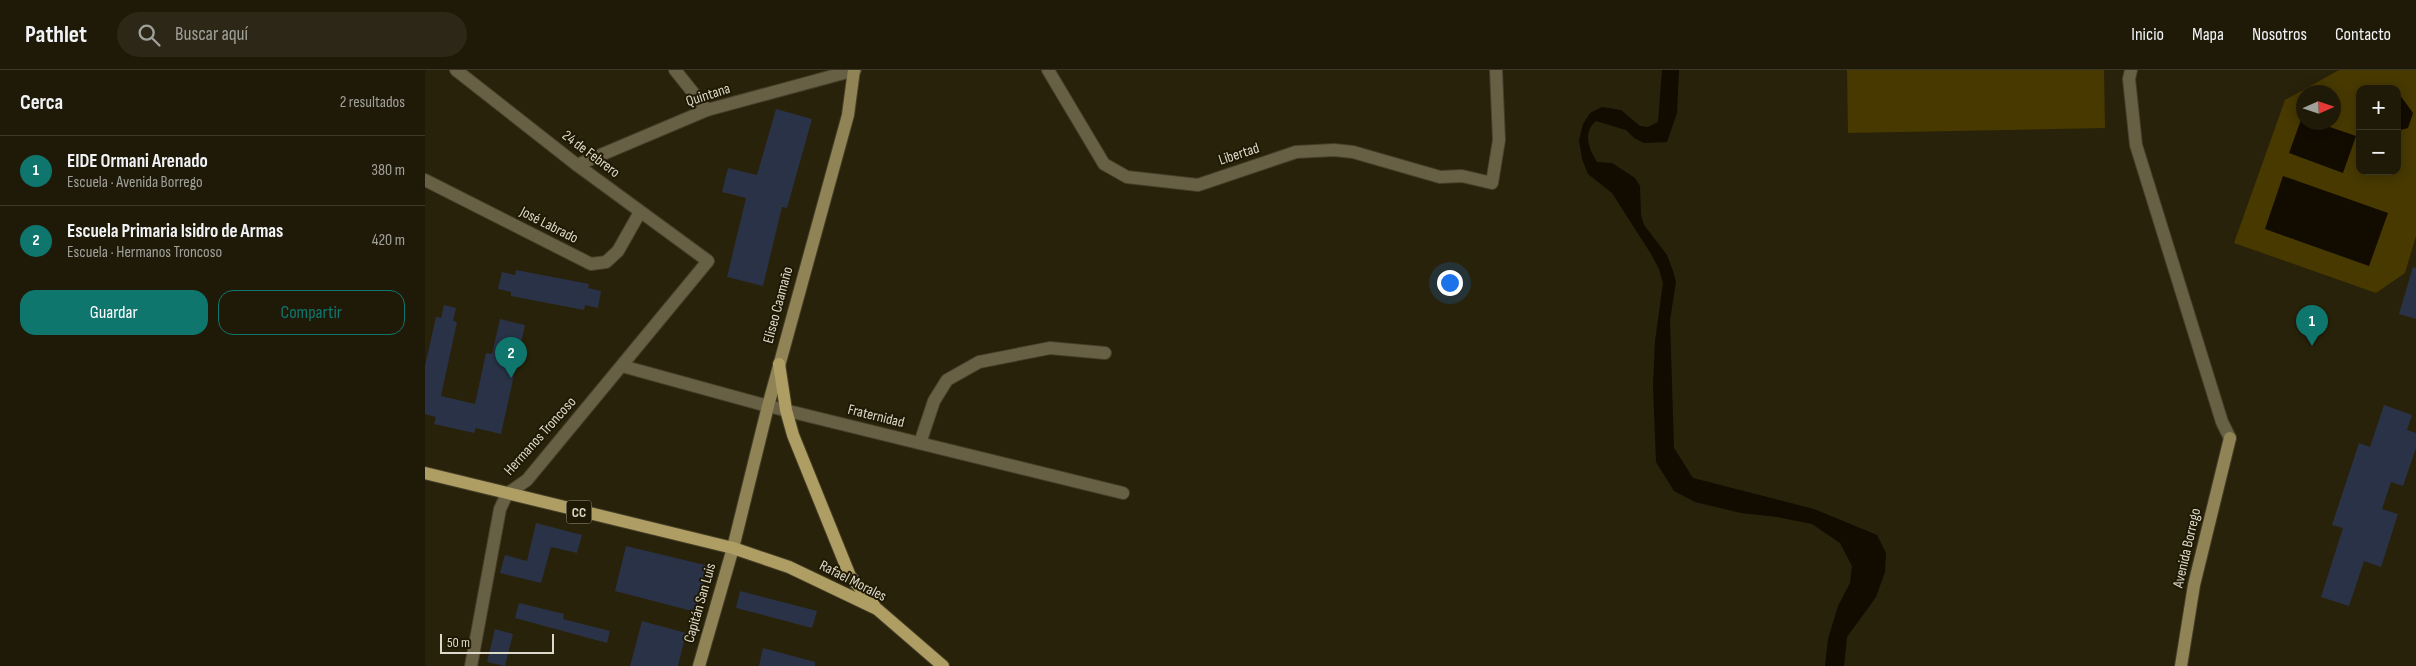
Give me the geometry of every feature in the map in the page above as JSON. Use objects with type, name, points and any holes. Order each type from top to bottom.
[{"type":"main road","name":"Eliseo Caamaño","points":[[733,548],[779,364],[848,114],[854,70]]},
{"type":"main road","points":[[779,364],[786,410],[850,576],[877,609]]},
{"type":"main road","name":"Avenida Borrego","points":[[2181,666],[2194,585],[2231,438]]},
{"type":"main road","name":"CC","points":[[425,473],[733,548]]},
{"type":"main road","name":"Rafael Morales","points":[[733,548],[789,567],[877,609],[943,666]]},
{"type":"main road","name":"Capitán San Luis","points":[[699,666],[733,548]]},
{"type":"street","name":"24 de Febrero","points":[[456,70],[577,165],[708,261]]},
{"type":"street","points":[[675,70],[707,110]]},
{"type":"street","name":"Quintana","points":[[577,165],[707,110],[854,70]]},
{"type":"street","name":"Libertad","points":[[1047,70],[1104,164],[1127,177],[1198,185],[1296,152],[1334,150],[1353,152],[1441,177],[1461,176],[1492,183],[1499,140],[1496,70]]},
{"type":"street","points":[[2131,70],[2129,79],[2135,145],[2222,422],[2231,438]]},
{"type":"street","name":"José Labrado","points":[[425,180],[591,264],[607,262],[618,251],[640,212]]},
{"type":"street","name":"Hermanos Troncoso","points":[[471,666],[500,509],[507,494],[527,480],[708,261]]},
{"type":"street","points":[[920,443],[934,400],[947,380],[979,362],[1050,348],[1105,353]]},
{"type":"street","name":"Fraternidad","points":[[622,366],[768,406],[1123,492]]},
{"type":"shaded area","points":[[1662,70],[1679,70],[1677,113],[1667,142],[1644,143],[1634,138],[1626,130],[1596,121],[1589,131],[1588,141],[1591,152],[1597,162],[1612,163],[1635,178],[1640,186],[1641,215],[1644,225],[1667,255],[1673,271],[1676,282],[1670,320],[1674,448],[1693,478],[1814,509],[1877,535],[1886,553],[1885,572],[1876,597],[1847,637],[1844,666],[1825,666],[1828,639],[1838,606],[1850,583],[1852,566],[1840,543],[1812,524],[1777,517],[1741,513],[1695,502],[1674,491],[1656,462],[1653,386],[1655,341],[1663,283],[1659,269],[1651,254],[1612,193],[1588,174],[1582,159],[1579,140],[1583,124],[1590,113],[1602,107],[1621,110],[1640,126],[1648,127],[1658,122]]},
{"type":"shaded area","points":[[1847,70],[2104,70],[2105,128],[1848,133]]},
{"type":"shaded area","points":[[2339,70],[2416,70],[2416,236],[2405,273],[2376,293],[2234,243],[2285,100],[2296,94],[2296,130],[2341,130],[2341,85],[2312,85]]},
{"type":"shaded area","points":[[2401,96],[2413,113],[2408,128],[2401,130]]},
{"type":"shaded area","points":[[2297,130],[2338,130],[2356,136],[2343,173],[2289,153]]},
{"type":"shaded area","points":[[2283,176],[2388,213],[2369,266],[2265,229]]},
{"type":"building","points":[[776,109],[812,119],[787,208],[782,207],[763,286],[727,277],[746,198],[722,192],[728,168],[757,175]]},
{"type":"building","points":[[2413,267],[2416,268],[2416,319],[2399,314]]},
{"type":"building","points":[[516,270],[589,284],[588,288],[601,291],[598,308],[585,305],[584,310],[511,296],[511,292],[498,289],[502,272],[515,275]]},
{"type":"building","points":[[444,305],[456,308],[453,321],[457,322],[441,396],[475,404],[486,353],[492,354],[500,319],[525,325],[501,434],[476,428],[474,433],[434,424],[436,417],[425,414],[425,366],[436,317],[441,318]]},
{"type":"building","points":[[2384,405],[2412,415],[2407,430],[2416,433],[2416,448],[2403,486],[2391,482],[2382,509],[2398,514],[2381,567],[2364,561],[2349,606],[2321,597],[2343,528],[2332,525],[2359,443],[2370,447]]},
{"type":"building","points":[[536,523],[582,535],[577,553],[551,547],[541,583],[500,573],[505,555],[527,561]]},
{"type":"building","points":[[626,546],[709,566],[696,612],[615,591]]},
{"type":"building","points":[[740,591],[817,611],[812,628],[736,608]]},
{"type":"building","points":[[519,603],[564,614],[563,619],[610,631],[607,643],[515,618]]},
{"type":"building","points":[[642,621],[686,633],[678,666],[630,666]]},
{"type":"building","points":[[495,629],[513,634],[505,666],[487,662]]},
{"type":"building","points":[[763,648],[815,662],[815,666],[759,666]]},
{"type":"place","name":"EIDE Ormani Arenado","points":[[2312,346]]},
{"type":"place","name":"Escuela Primaria Isidro de Armas","points":[[511,378]]}]
